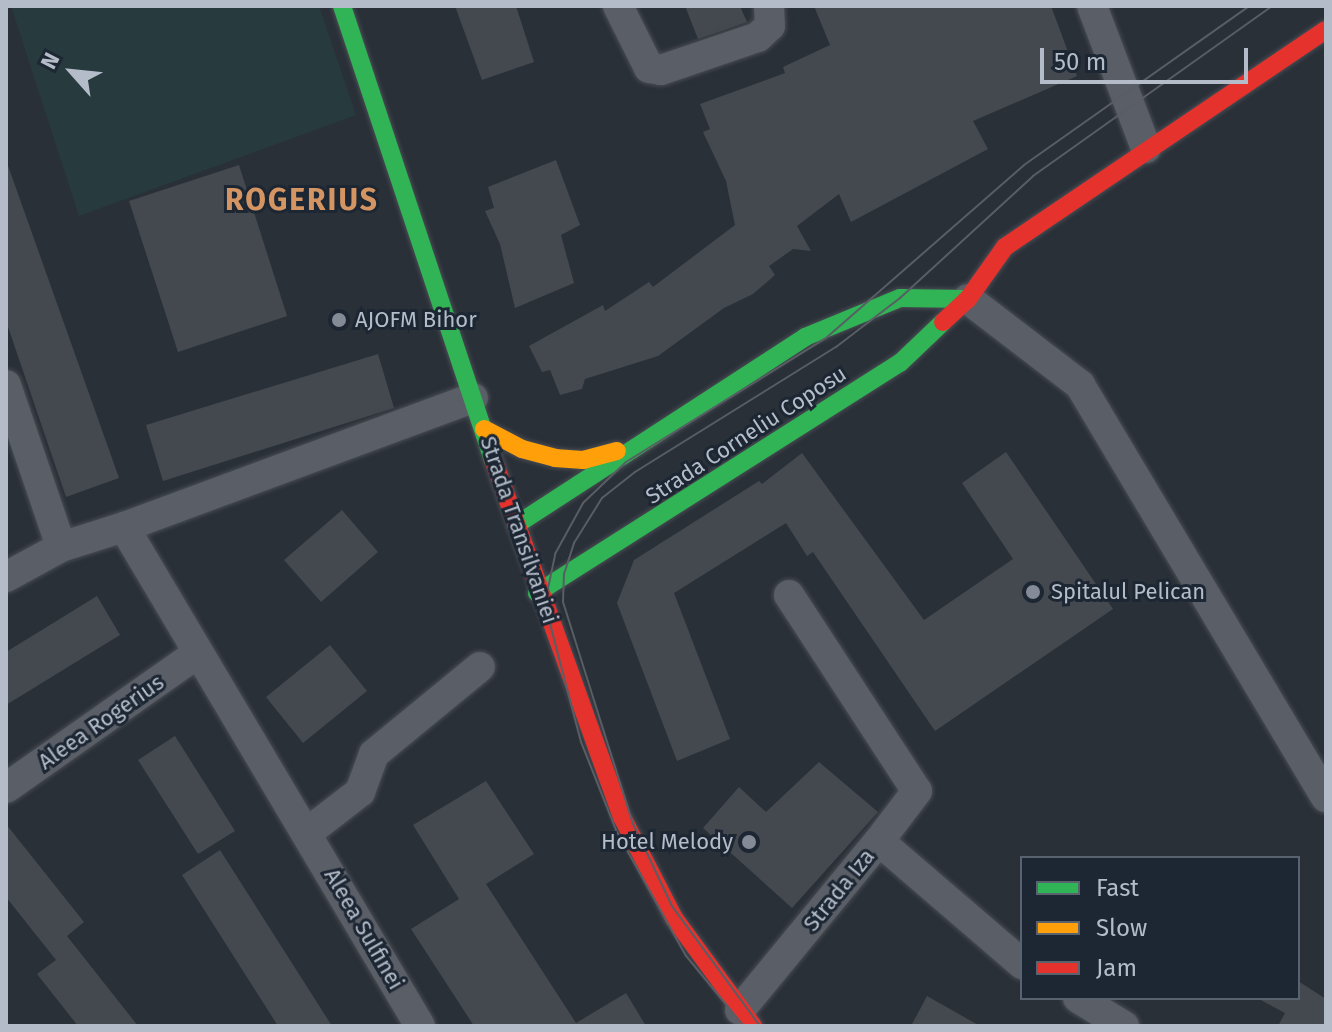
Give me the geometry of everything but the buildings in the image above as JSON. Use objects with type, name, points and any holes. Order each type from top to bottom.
[{"type":"main road","name":"Strada Transilvaniei","points":[[342,6],[537,593],[639,853],[704,966],[747,1018]]},
{"type":"main road","name":"Strada Corneliu Coposu","points":[[537,593],[831,410],[900,363],[968,299],[1005,247],[1146,148],[1326,30]]},
{"type":"main road","points":[[516,525],[626,449],[829,325],[900,298],[968,299]]},
{"type":"main road","points":[[484,429],[522,449],[555,458],[583,460],[626,449]]},
{"type":"street","points":[[618,6],[649,68],[661,70],[758,37],[770,26],[769,6]]},
{"type":"street","points":[[1092,6],[1146,148]]},
{"type":"street","points":[[968,299],[1080,385],[1326,797]]},
{"type":"street","points":[[6,385],[61,547]]},
{"type":"street","points":[[6,577],[61,547],[124,527],[473,398]]},
{"type":"street","name":"Aleea Sulfinei","points":[[124,527],[195,655],[308,832],[420,1026]]},
{"type":"street","points":[[789,595],[917,791],[879,841]]},
{"type":"street","name":"Aleea Rogerius","points":[[6,788],[195,655]]},
{"type":"street","points":[[308,832],[360,792],[374,754],[480,667]]},
{"type":"street","name":"Strada Iza","points":[[747,1018],[879,841],[1020,962]]},
{"type":"street","points":[[1081,1000],[1124,1026]]},
{"type":"green space","points":[[11,6],[319,6],[356,115],[79,216]]},
{"type":"tram line","points":[[744,1026],[686,956],[616,830],[581,742],[550,624],[547,593],[555,554],[583,503],[626,462],[826,338],[1024,165],[1249,6]]},
{"type":"tram line","points":[[760,1026],[672,906],[633,824],[563,602],[564,574],[574,543],[602,498],[635,472],[836,347],[900,298],[1033,176],[1272,6]]},
{"type":"traffic: fast","points":[[342,6],[493,459]]},
{"type":"traffic: fast","points":[[516,525],[805,337],[900,298],[968,299]]},
{"type":"traffic: fast","points":[[537,593],[900,363],[943,322]]},
{"type":"traffic: slow","points":[[484,429],[522,449],[555,458],[583,460],[617,451]]},
{"type":"traffic: jam","points":[[943,322],[968,299],[1005,247],[1326,30]]},
{"type":"traffic: jam","points":[[493,459],[622,817],[674,918],[753,1026]]},
{"type":"place","name":"AJOFM Bihor","points":[[339,320]]},
{"type":"place","name":"Spitalul Pelican","points":[[1033,592]]},
{"type":"place","name":"Hotel Melody","points":[[749,842]]},
{"type":"district","name":"ROGERIUS","points":[[302,200]]}]
